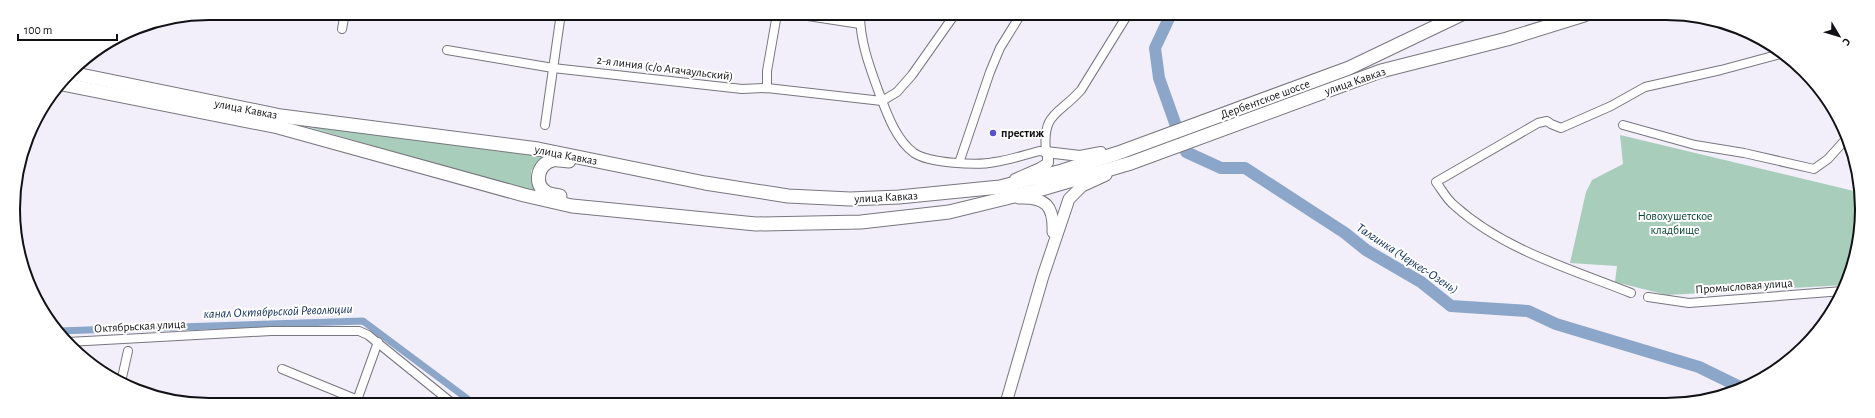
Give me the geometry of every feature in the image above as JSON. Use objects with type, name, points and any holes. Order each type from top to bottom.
[{"type":"highway","name":"Дербентское шоссе","points":[[1062,171],[1147,142],[1349,68],[1449,20]]},
{"type":"highway","points":[[1507,39],[1551,20]]},
{"type":"highway","name":"улица Кавказ","points":[[77,73],[281,116],[538,149],[705,183],[788,196],[850,199],[899,198],[1001,193],[1132,163],[1380,71],[1507,39],[1568,20]]},
{"type":"highway","name":"улица Кавказ","points":[[66,85],[278,128],[524,195],[572,206],[633,212]]},
{"type":"highway","points":[[646,170],[554,160],[546,162],[538,174],[538,182],[542,189],[548,194],[633,212],[756,224],[861,222],[949,212],[1001,193]]},
{"type":"highway","name":"улица Кавказ","points":[[1001,193],[1062,171]]},
{"type":"main road","points":[[1007,398],[1052,245],[1069,199],[1082,186],[1132,163]]},
{"type":"main road","points":[[1001,193],[1033,197],[1047,205],[1054,216],[1052,245]]},
{"type":"street","points":[[342,29],[344,20]]},
{"type":"street","points":[[545,125],[560,20]]},
{"type":"street","points":[[767,88],[767,71],[776,20]]},
{"type":"street","points":[[834,20],[860,24]]},
{"type":"street","points":[[860,20],[865,54],[882,101],[903,141],[914,153],[929,160],[960,163],[993,163],[1039,151],[1089,156],[1147,142]]},
{"type":"street","points":[[882,101],[897,92],[902,87],[952,20]]},
{"type":"street","points":[[960,163],[990,72],[1000,48],[1017,20]]},
{"type":"street","points":[[1001,193],[1048,163],[1044,136],[1052,116],[1058,109],[1074,98],[1081,90],[1124,20]]},
{"type":"street","name":"2-я линия (с/о Агачаульский)","points":[[447,50],[553,68],[742,89],[767,88],[882,101]]},
{"type":"street","points":[[1631,292],[1548,261],[1489,233],[1454,205],[1436,182],[1538,123],[1547,120],[1551,124],[1561,128],[1611,106],[1645,87],[1721,70],[1776,55]]},
{"type":"street","points":[[1623,125],[1695,145],[1744,153],[1814,169],[1828,159],[1843,143]]},
{"type":"street","name":"Промысловая улица","points":[[1648,297],[1689,302],[1837,291]]},
{"type":"street","name":"Октябрьская улица","points":[[74,342],[272,331],[359,331],[378,342],[446,398]]},
{"type":"street","points":[[358,398],[378,342]]},
{"type":"street","points":[[122,377],[128,351]]},
{"type":"street","points":[[282,369],[348,398]]},
{"type":"green space","points":[[298,124],[546,155],[540,159],[531,171],[533,187],[539,194]]},
{"type":"green space","name":"Новохушетское кладбище","points":[[1620,135],[1854,191],[1855,221],[1853,234],[1849,258],[1839,285],[1667,295],[1615,282],[1617,266],[1570,263],[1586,192],[1592,180],[1623,164]]},
{"type":"waterway","name":"Талгинка (Черкес-Озень)","points":[[1168,20],[1155,48],[1159,78],[1175,123]]},
{"type":"waterway","name":"Талгинка (Черкес-Озень)","points":[[1186,152],[1221,168],[1245,168],[1345,233],[1366,250],[1421,282],[1451,306],[1528,311],[1556,324],[1699,367],[1736,385]]},
{"type":"waterway","name":"канал Октябрьской Революции","points":[[64,331],[363,321],[466,398]]},
{"type":"place","name":"престиж","points":[[993,133]]}]
